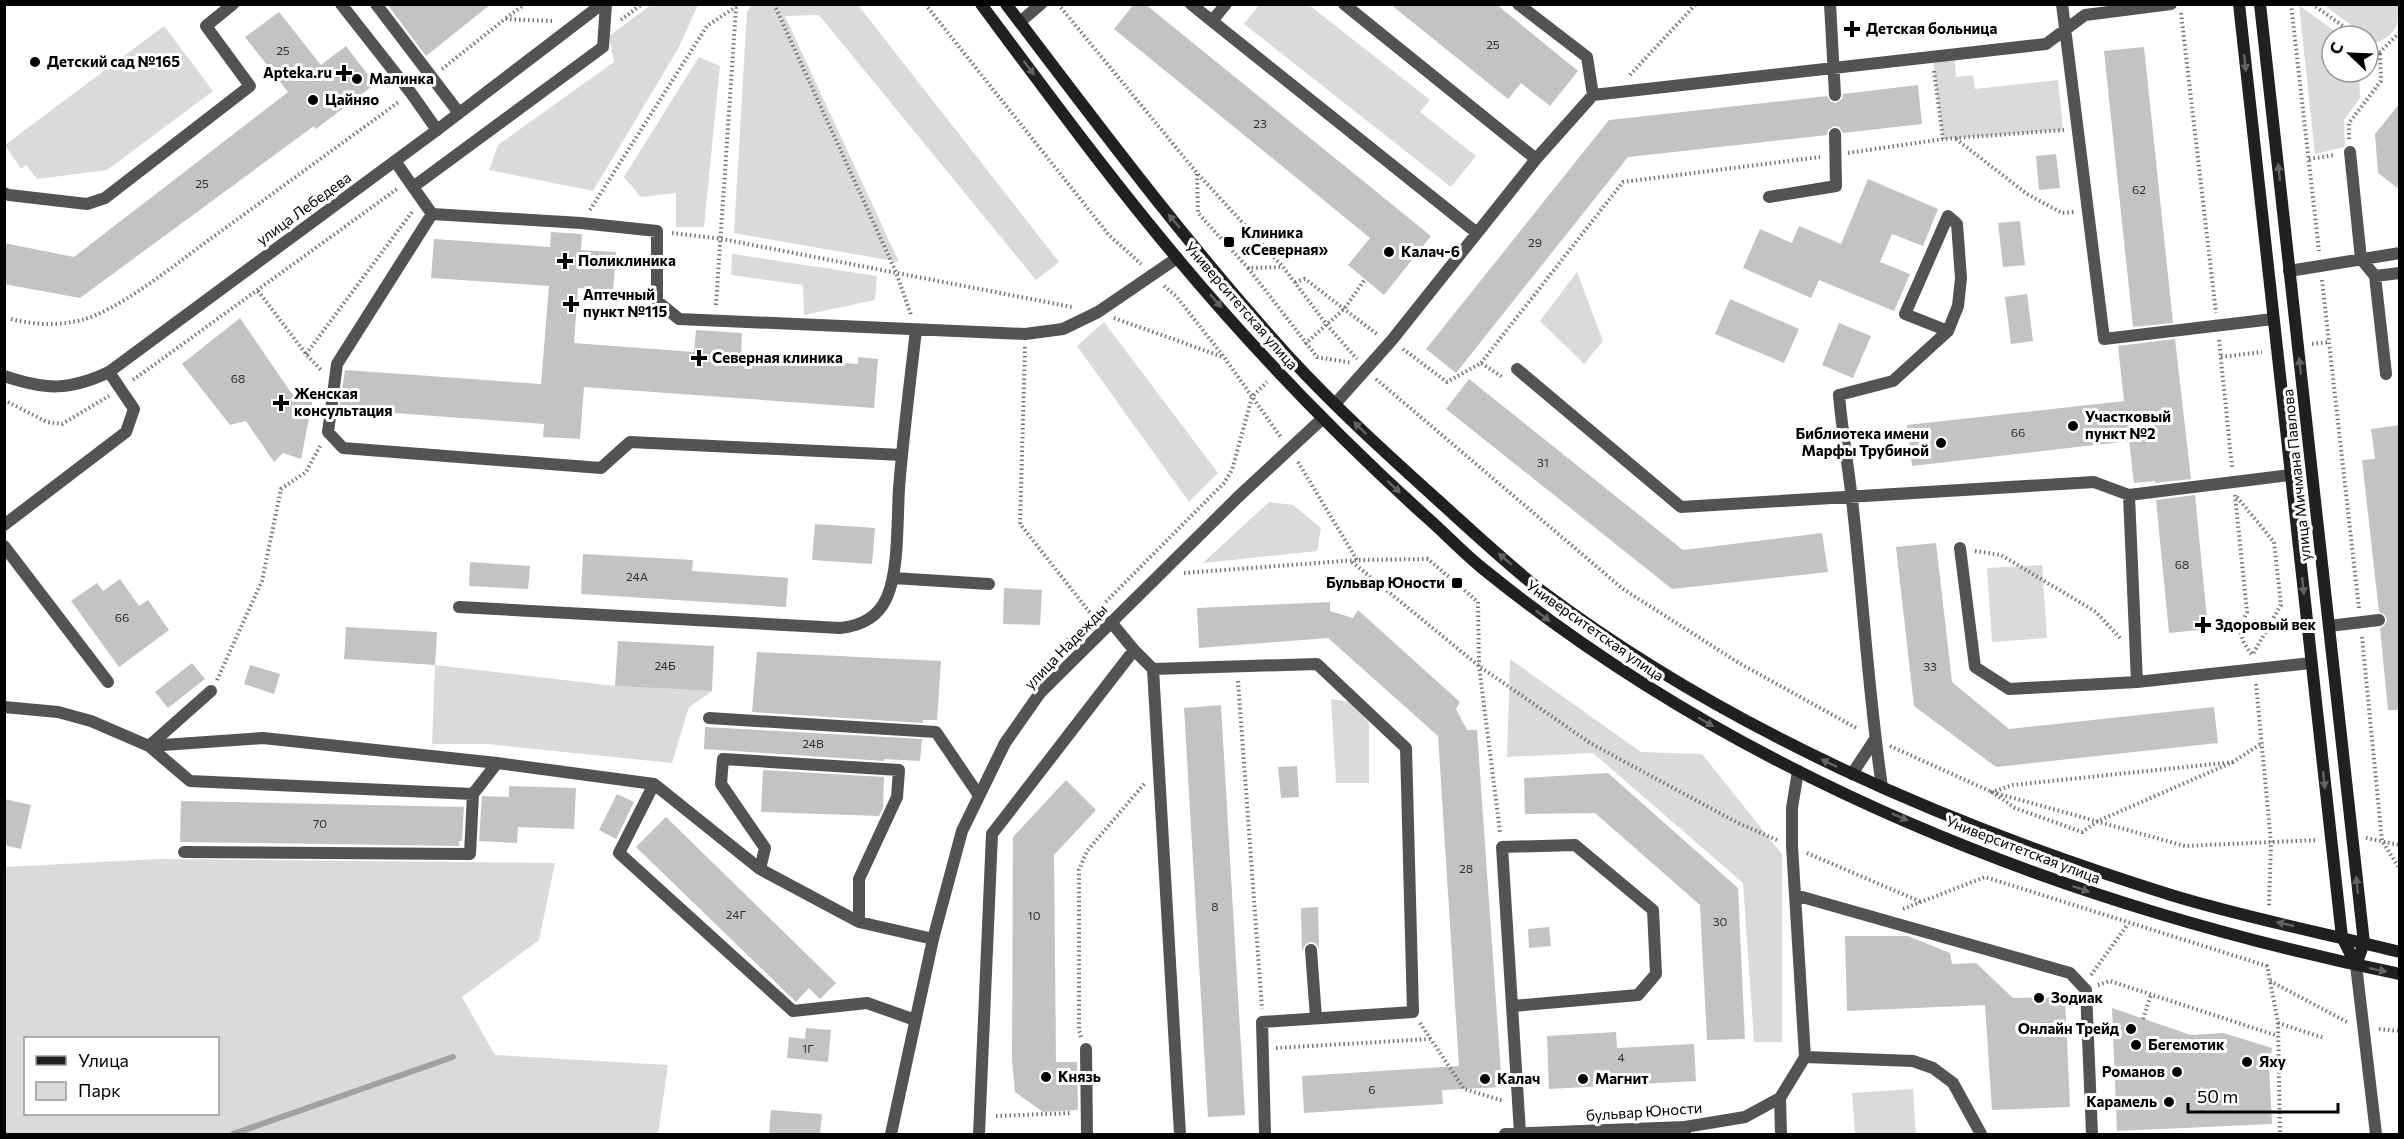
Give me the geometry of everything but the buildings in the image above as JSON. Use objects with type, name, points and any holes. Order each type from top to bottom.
[{"type":"main road","name":"Университетская улица","points":[[981,4],[1100,162],[1177,258],[1322,418],[1477,564],[1550,621],[1635,680],[1727,735],[1798,771],[1951,840],[2045,877],[2121,903],[2237,937],[2400,974]]},
{"type":"main road","name":"Университетская улица","points":[[1006,4],[1114,148],[1179,228],[1291,358],[1401,467],[1535,585],[1598,631],[1684,686],[1807,752],[1936,811],[2053,855],[2174,896],[2364,943]]},
{"type":"main road","name":"улица Мичмана Павлова","points":[[2239,4],[2342,938]]},
{"type":"main road","name":"улица Мичмана Павлова","points":[[2260,4],[2364,943]]},
{"type":"main road","points":[[1004,35],[1020,22]]},
{"type":"main road","points":[[2268,274],[2289,271]]},
{"type":"main road","points":[[1322,418],[1335,404]]},
{"type":"main road","points":[[2290,475],[2312,471]]},
{"type":"main road","points":[[2311,663],[2332,660]]},
{"type":"main road","points":[[1798,771],[1807,752]]},
{"type":"main road","points":[[1844,792],[1852,774]]},
{"type":"main road","points":[[1874,806],[1882,787]]},
{"type":"main road","points":[[2342,938],[2356,965]]},
{"type":"main road","points":[[2356,965],[2364,943],[2400,952]]},
{"type":"street","points":[[4,193],[87,204],[105,198],[250,86],[206,27],[233,4]]},
{"type":"street","points":[[340,4],[411,93],[437,130]]},
{"type":"street","points":[[376,4],[459,113]]},
{"type":"street","points":[[411,184],[603,47],[604,4]]},
{"type":"street","name":"улица Лебедева","points":[[4,376],[45,387],[67,387],[86,383],[109,372],[604,4]]},
{"type":"street","points":[[1020,22],[1041,4]]},
{"type":"street","points":[[1191,4],[1477,233]]},
{"type":"street","points":[[1212,21],[1226,4]]},
{"type":"street","points":[[1344,4],[1536,159]]},
{"type":"street","points":[[1518,4],[1587,57],[1593,95]]},
{"type":"street","points":[[1830,4],[1835,95]]},
{"type":"street","points":[[2062,4],[2104,339],[2273,319]]},
{"type":"street","points":[[1335,404],[1396,344],[1477,233],[1536,159],[1593,95],[2046,44],[2085,15],[2176,6]]},
{"type":"street","points":[[1769,197],[1836,186],[1835,134]]},
{"type":"street","points":[[2350,152],[2361,259],[2374,276],[2386,374]]},
{"type":"street","points":[[395,161],[432,214]]},
{"type":"street","points":[[432,214],[581,223],[657,231],[657,301],[679,319],[1025,334],[1063,329],[1098,312],[1177,258]]},
{"type":"street","points":[[432,214],[337,364],[328,432],[343,448],[600,468],[630,442],[902,455]]},
{"type":"street","points":[[1882,787],[1871,736],[1852,498],[1845,457],[1839,395],[1893,381],[1948,331],[1959,306],[1961,278],[1957,224],[1948,216],[1905,314],[1948,331]]},
{"type":"street","points":[[2289,271],[2400,253]]},
{"type":"street","points":[[2374,276],[2400,273]]},
{"type":"street","points":[[459,607],[840,628],[858,626],[874,615],[886,599],[893,578],[902,455],[916,330]]},
{"type":"street","points":[[1517,369],[1681,507],[2094,482],[2129,495],[2290,475]]},
{"type":"street","points":[[4,525],[126,432],[134,409],[109,372]]},
{"type":"street","name":"улица Надежды","points":[[891,1134],[933,939],[962,831],[1005,742],[1040,693],[1322,418]]},
{"type":"street","points":[[2129,495],[2137,682]]},
{"type":"street","points":[[4,546],[108,682]]},
{"type":"street","points":[[1960,549],[1975,667],[2009,689],[2137,682],[2311,663]]},
{"type":"street","points":[[893,578],[989,584]]},
{"type":"street","points":[[2329,626],[2379,620]]},
{"type":"street","points":[[1108,626],[1153,669],[1180,1134]]},
{"type":"street","points":[[979,1134],[992,834],[1134,650]]},
{"type":"street","points":[[1153,669],[1317,664],[1406,748],[1413,1012],[1262,1022],[1265,1134]]},
{"type":"street","points":[[149,746],[211,691]]},
{"type":"street","points":[[4,707],[58,712],[91,720],[149,746],[190,781],[472,794]]},
{"type":"street","points":[[709,718],[936,732],[978,794]]},
{"type":"street","points":[[1852,774],[1871,736]]},
{"type":"street","points":[[149,746],[263,738],[497,763],[654,784],[760,869],[859,922],[933,939]]},
{"type":"street","points":[[760,869],[765,848],[721,784],[723,759],[899,770],[897,797],[859,879],[859,922]]},
{"type":"street","points":[[184,852],[470,854],[472,794],[497,763]]},
{"type":"street","points":[[1781,1134],[1780,1098],[1805,1057],[1792,808],[1798,771]]},
{"type":"street","points":[[654,784],[619,853],[793,1011],[867,1003],[915,1020]]},
{"type":"street","points":[[1513,1006],[1638,995],[1656,974],[1653,910],[1575,845],[1502,847],[1520,1133]]},
{"type":"street","points":[[1795,895],[2070,973],[2086,990],[2092,1134]]},
{"type":"street","points":[[1311,950],[1316,1018]]},
{"type":"street","points":[[2356,965],[2376,1134]]},
{"type":"street","points":[[1086,1049],[1087,1134]]},
{"type":"street","points":[[1805,1057],[1913,1061],[1933,1068],[1953,1083],[1981,1134]]},
{"type":"street","name":"бульвар Юности","points":[[1505,1134],[1685,1131],[1745,1117],[1780,1098]]},
{"type":"path","points":[[432,78],[525,4]]},
{"type":"path","points":[[603,34],[642,4]]},
{"type":"path","points":[[774,4],[896,272],[916,330]]},
{"type":"path","points":[[925,4],[1109,236],[1145,267]]},
{"type":"path","points":[[1058,4],[1197,173],[1283,267],[1327,325],[1362,365],[1317,357],[1305,344],[1248,268],[1198,213],[1197,173]]},
{"type":"path","points":[[1613,93],[1696,4]]},
{"type":"path","points":[[2292,4],[2320,258]]},
{"type":"path","points":[[2312,4],[2340,24]]},
{"type":"path","points":[[581,223],[707,26],[738,6]]},
{"type":"path","points":[[715,321],[738,6]]},
{"type":"path","points":[[2176,6],[2216,316]]},
{"type":"path","points":[[505,19],[577,22]]},
{"type":"path","points":[[2380,82],[2380,52],[2400,32]]},
{"type":"path","points":[[1933,57],[1943,139]]},
{"type":"path","points":[[2309,159],[2350,152],[2349,123],[2379,84]]},
{"type":"path","points":[[11,319],[32,324],[54,325],[84,319],[114,305],[161,275],[411,93]]},
{"type":"path","points":[[1295,282],[1305,279],[1345,308],[1374,334],[1396,344],[1447,382],[1481,363],[1623,182],[1943,139],[2077,129]]},
{"type":"path","points":[[1956,138],[2027,194],[2062,213]]},
{"type":"path","points":[[4,400],[47,422],[63,424],[121,388],[411,184]]},
{"type":"path","points":[[306,354],[422,200]]},
{"type":"path","points":[[657,231],[722,240],[1098,312],[1224,357]]},
{"type":"path","points":[[1248,268],[1283,267]]},
{"type":"path","points":[[2322,274],[2361,622],[2382,841],[2400,869]]},
{"type":"path","points":[[1305,344],[1345,308],[1365,279]]},
{"type":"path","points":[[1162,284],[1176,296],[1224,357],[1280,436]]},
{"type":"path","points":[[258,291],[306,354],[334,383]]},
{"type":"path","points":[[1025,334],[1020,524],[1092,615],[1108,626]]},
{"type":"path","points":[[2218,334],[2233,471]]},
{"type":"path","points":[[2308,345],[2329,342]]},
{"type":"path","points":[[2221,357],[2263,352]]},
{"type":"path","points":[[1481,363],[1507,380],[1517,369]]},
{"type":"path","points":[[1374,376],[1623,589],[1738,663],[1871,736]]},
{"type":"path","points":[[1054,654],[1224,483],[1232,470],[1252,397],[1268,381]]},
{"type":"path","points":[[211,691],[262,581],[281,489],[306,472],[328,432]]},
{"type":"path","points":[[1293,456],[1357,560]]},
{"type":"path","points":[[2234,487],[2247,612],[2241,623],[2242,644],[2253,655]]},
{"type":"path","points":[[2235,494],[2274,542],[2281,605],[2253,655],[2253,662]]},
{"type":"path","points":[[1960,549],[2001,555],[2096,612],[2136,657]]},
{"type":"path","points":[[1175,580],[1184,573],[1357,560],[1428,559],[1478,602],[1479,666],[1502,847]]},
{"type":"path","points":[[1352,562],[1479,666],[1590,743],[1738,823],[1778,840]]},
{"type":"path","points":[[1237,666],[1262,1022]]},
{"type":"path","points":[[2255,676],[2271,842],[2269,907]]},
{"type":"path","points":[[1992,792],[2015,808],[2082,832],[2098,821],[2233,762],[2262,743]]},
{"type":"path","points":[[1887,744],[1992,792],[2185,846],[2322,840]]},
{"type":"path","points":[[1992,792],[2013,785],[2233,762]]},
{"type":"path","points":[[1086,1049],[1079,1030],[1079,870],[1087,851],[1159,767]]},
{"type":"path","points":[[2365,838],[2400,845]]},
{"type":"path","points":[[1803,851],[1921,902]]},
{"type":"path","points":[[1877,918],[1985,877],[2267,966]]},
{"type":"path","points":[[2086,990],[2092,973],[2128,924]]},
{"type":"path","points":[[2267,955],[2278,1023],[2280,1134]]},
{"type":"path","points":[[2086,990],[2110,981],[2278,1036]]},
{"type":"path","points":[[2270,981],[2350,1024]]},
{"type":"path","points":[[2143,1019],[2151,995]]},
{"type":"path","points":[[1413,1012],[1464,1089],[1519,1106]]},
{"type":"path","points":[[2278,1023],[2324,1038]]},
{"type":"path","points":[[2376,1028],[2400,1031]]},
{"type":"path","points":[[1263,1048],[1430,1039]]},
{"type":"path","points":[[2270,1065],[2278,1064]]},
{"type":"path","points":[[980,1117],[1087,1113]]},
{"type":"green space","points":[[753,4],[858,5],[1059,262],[1036,280],[819,15],[785,16],[899,262],[734,233],[747,11]]},
{"type":"green space","points":[[651,5],[698,5],[678,49],[593,191],[489,170],[498,145],[614,62],[609,36]]},
{"type":"green space","points":[[1259,5],[1309,5],[1430,100],[1420,112],[1476,156],[1451,187],[1244,24]]},
{"type":"green space","points":[[2299,5],[2325,24],[2320,24],[2320,84],[2359,84],[2360,98],[2344,120],[2345,147],[2315,154]]},
{"type":"green space","points":[[2324,5],[2399,5],[2395,29],[2380,40],[2380,24],[2350,24]]},
{"type":"green space","points":[[164,26],[213,91],[107,170],[37,179],[26,165],[21,169],[5,145]]},
{"type":"green space","points":[[699,57],[720,66],[704,227],[676,227],[676,193],[641,197],[624,177]]},
{"type":"green space","points":[[1955,60],[1956,77],[1973,75],[1975,89],[2058,80],[2063,130],[1943,139],[1933,62]]},
{"type":"green space","points":[[732,254],[877,276],[875,300],[804,315],[803,285],[731,275]]},
{"type":"green space","points":[[1577,272],[1603,341],[1584,364],[1540,321]]},
{"type":"green space","points":[[1104,322],[1218,473],[1189,502],[1077,346]]},
{"type":"green space","points":[[1269,502],[1293,505],[1321,528],[1317,551],[1203,563]]},
{"type":"green space","points":[[2042,565],[2047,638],[1992,642],[1987,568]]},
{"type":"green space","points":[[1510,659],[1641,752],[1702,754],[1782,854],[1782,1042],[1754,1042],[1743,883],[1593,753],[1507,757]]},
{"type":"green space","points":[[435,665],[615,686],[712,691],[689,707],[672,763],[487,744],[432,744]]},
{"type":"green space","points":[[1331,699],[1352,702],[1369,723],[1369,783],[1336,783]]},
{"type":"green space","points":[[159,859],[555,863],[539,940],[462,997],[495,1055],[668,1065],[658,1134],[5,1134],[5,867]]},
{"type":"green space","points":[[1913,1089],[1916,1134],[1855,1134],[1852,1093]]},
{"type":"waterway","points":[[233,1134],[453,1057]]},
{"type":"place","name":"Детская больница","points":[[1852,29]]},
{"type":"place","name":"Детский сад №165","points":[[35,62]]},
{"type":"place","name":"Apteka.ru","points":[[344,73]]},
{"type":"place","name":"Малинка","points":[[357,79]]},
{"type":"place","name":"Цайняо","points":[[313,100]]},
{"type":"place","name":"Клиника «Северная»","points":[[1229,242]]},
{"type":"place","name":"Калач-6","points":[[1389,252]]},
{"type":"place","name":"Поликлиника","points":[[565,261]]},
{"type":"place","name":"Аптечный пункт №115","points":[[571,304]]},
{"type":"place","name":"Северная клиника","points":[[699,358]]},
{"type":"place","name":"Женская консультация","points":[[281,403]]},
{"type":"place","name":"Участковый пункт №2","points":[[2073,426]]},
{"type":"place","name":"Библиотека имени Марфы Трубиной","points":[[1941,443]]},
{"type":"place","name":"Бульвар Юности","points":[[1457,583]]},
{"type":"place","name":"Здоровый век","points":[[2203,625]]},
{"type":"place","name":"Зодиак","points":[[2039,998]]},
{"type":"place","name":"Онлайн Трейд","points":[[2131,1029]]},
{"type":"place","name":"Бегемотик","points":[[2136,1045]]},
{"type":"place","name":"Яху","points":[[2247,1062]]},
{"type":"place","name":"Романов","points":[[2177,1072]]},
{"type":"place","name":"Князь","points":[[1046,1077]]},
{"type":"place","name":"Калач","points":[[1485,1079]]},
{"type":"place","name":"Магнит","points":[[1583,1079]]},
{"type":"place","name":"Карамель","points":[[2169,1102]]}]
